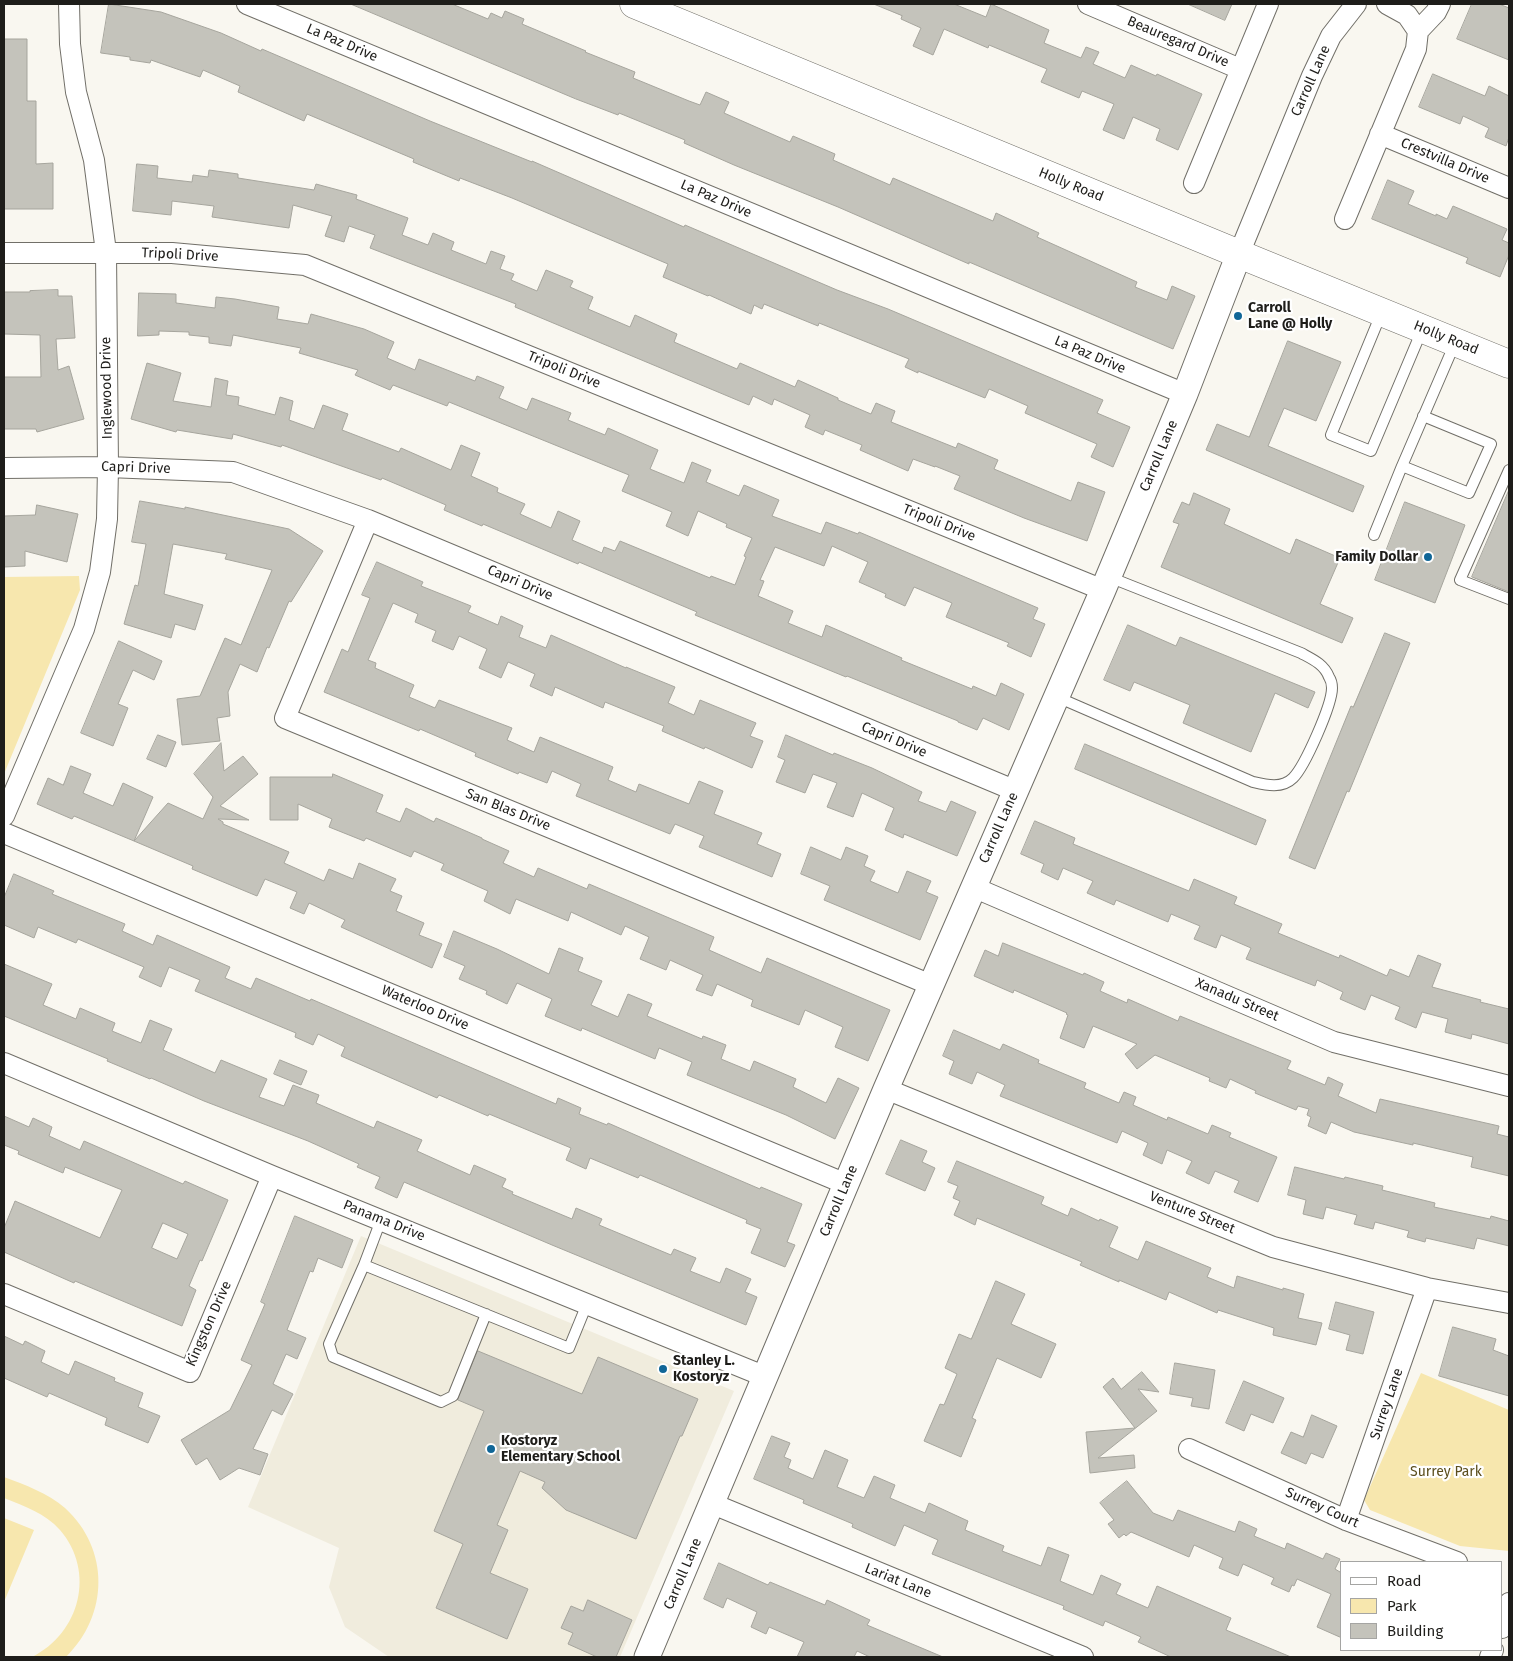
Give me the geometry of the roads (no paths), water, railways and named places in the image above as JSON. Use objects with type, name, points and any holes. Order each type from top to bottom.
[{"type":"main road","name":"Holly Road","points":[[634,4],[1509,364]]},
{"type":"street","name":"Inglewood Drive","points":[[4,816],[84,629],[100,572],[107,519],[106,252],[94,160],[76,92],[70,44],[69,4]]},
{"type":"street","name":"La Paz Drive","points":[[247,4],[1185,394]]},
{"type":"street","name":"Beauregard Drive","points":[[1088,4],[1240,69]]},
{"type":"street","points":[[1194,182],[1268,4]]},
{"type":"street","name":"Carroll Lane","points":[[647,1657],[886,1089],[1016,791],[1185,394],[1239,254],[1312,76],[1331,36],[1356,4]]},
{"type":"street","points":[[1387,4],[1408,15],[1418,31]]},
{"type":"street","points":[[1345,219],[1416,49],[1418,31],[1436,12],[1440,4]]},
{"type":"street","name":"Crestvilla Drive","points":[[1380,134],[1509,188]]},
{"type":"street","name":"Tripoli Drive","points":[[4,253],[172,253],[305,265],[1105,584]]},
{"type":"street","name":"Capri Drive","points":[[4,468],[108,467],[233,472],[368,520],[1016,791]]},
{"type":"street","name":"San Blas Drive","points":[[368,520],[285,718],[931,985]]},
{"type":"street","name":"Waterloo Drive","points":[[4,833],[846,1184]]},
{"type":"street","name":"Xanadu Street","points":[[973,887],[1334,1042],[1509,1086]]},
{"type":"street","name":"Panama Drive","points":[[4,1063],[272,1176],[766,1376]]},
{"type":"street","name":"Venture Street","points":[[886,1089],[1273,1247],[1427,1288],[1509,1303]]},
{"type":"street","name":"Kingston Drive","points":[[4,1294],[190,1372],[272,1176]]},
{"type":"street","name":"Surrey Lane","points":[[1346,1520],[1427,1288]]},
{"type":"street","name":"Surrey Court","points":[[1189,1449],[1346,1520],[1454,1561]]},
{"type":"street","name":"Lariat Lane","points":[[713,1504],[1083,1657]]},
{"type":"street","points":[[1503,1624],[1509,1601]]},
{"type":"lane","points":[[1381,312],[1331,435],[1371,451],[1422,329]]},
{"type":"lane","points":[[1374,535],[1455,342]]},
{"type":"lane","points":[[1402,466],[1468,493],[1490,444],[1423,416]]},
{"type":"lane","points":[[1509,470],[1460,580],[1509,599]]},
{"type":"lane","points":[[1056,696],[1253,782],[1269,786],[1281,785],[1292,779],[1304,762],[1329,705],[1332,687],[1325,668],[1301,653],[1105,584]]},
{"type":"lane","points":[[381,1220],[364,1265],[329,1344],[333,1357],[441,1402],[453,1396],[486,1314]]},
{"type":"lane","points":[[364,1265],[569,1348],[587,1304]]},
{"type":"place","name":"Carroll Lane @ Holly","points":[[1238,316]]},
{"type":"place","name":"Family Dollar","points":[[1428,557]]},
{"type":"place","name":"Stanley L. Kostoryz","points":[[663,1369]]},
{"type":"place","name":"Kostoryz Elementary School","points":[[491,1449]]},
{"type":"park label","name":"Surrey Park","points":[[1446,1472]]}]
